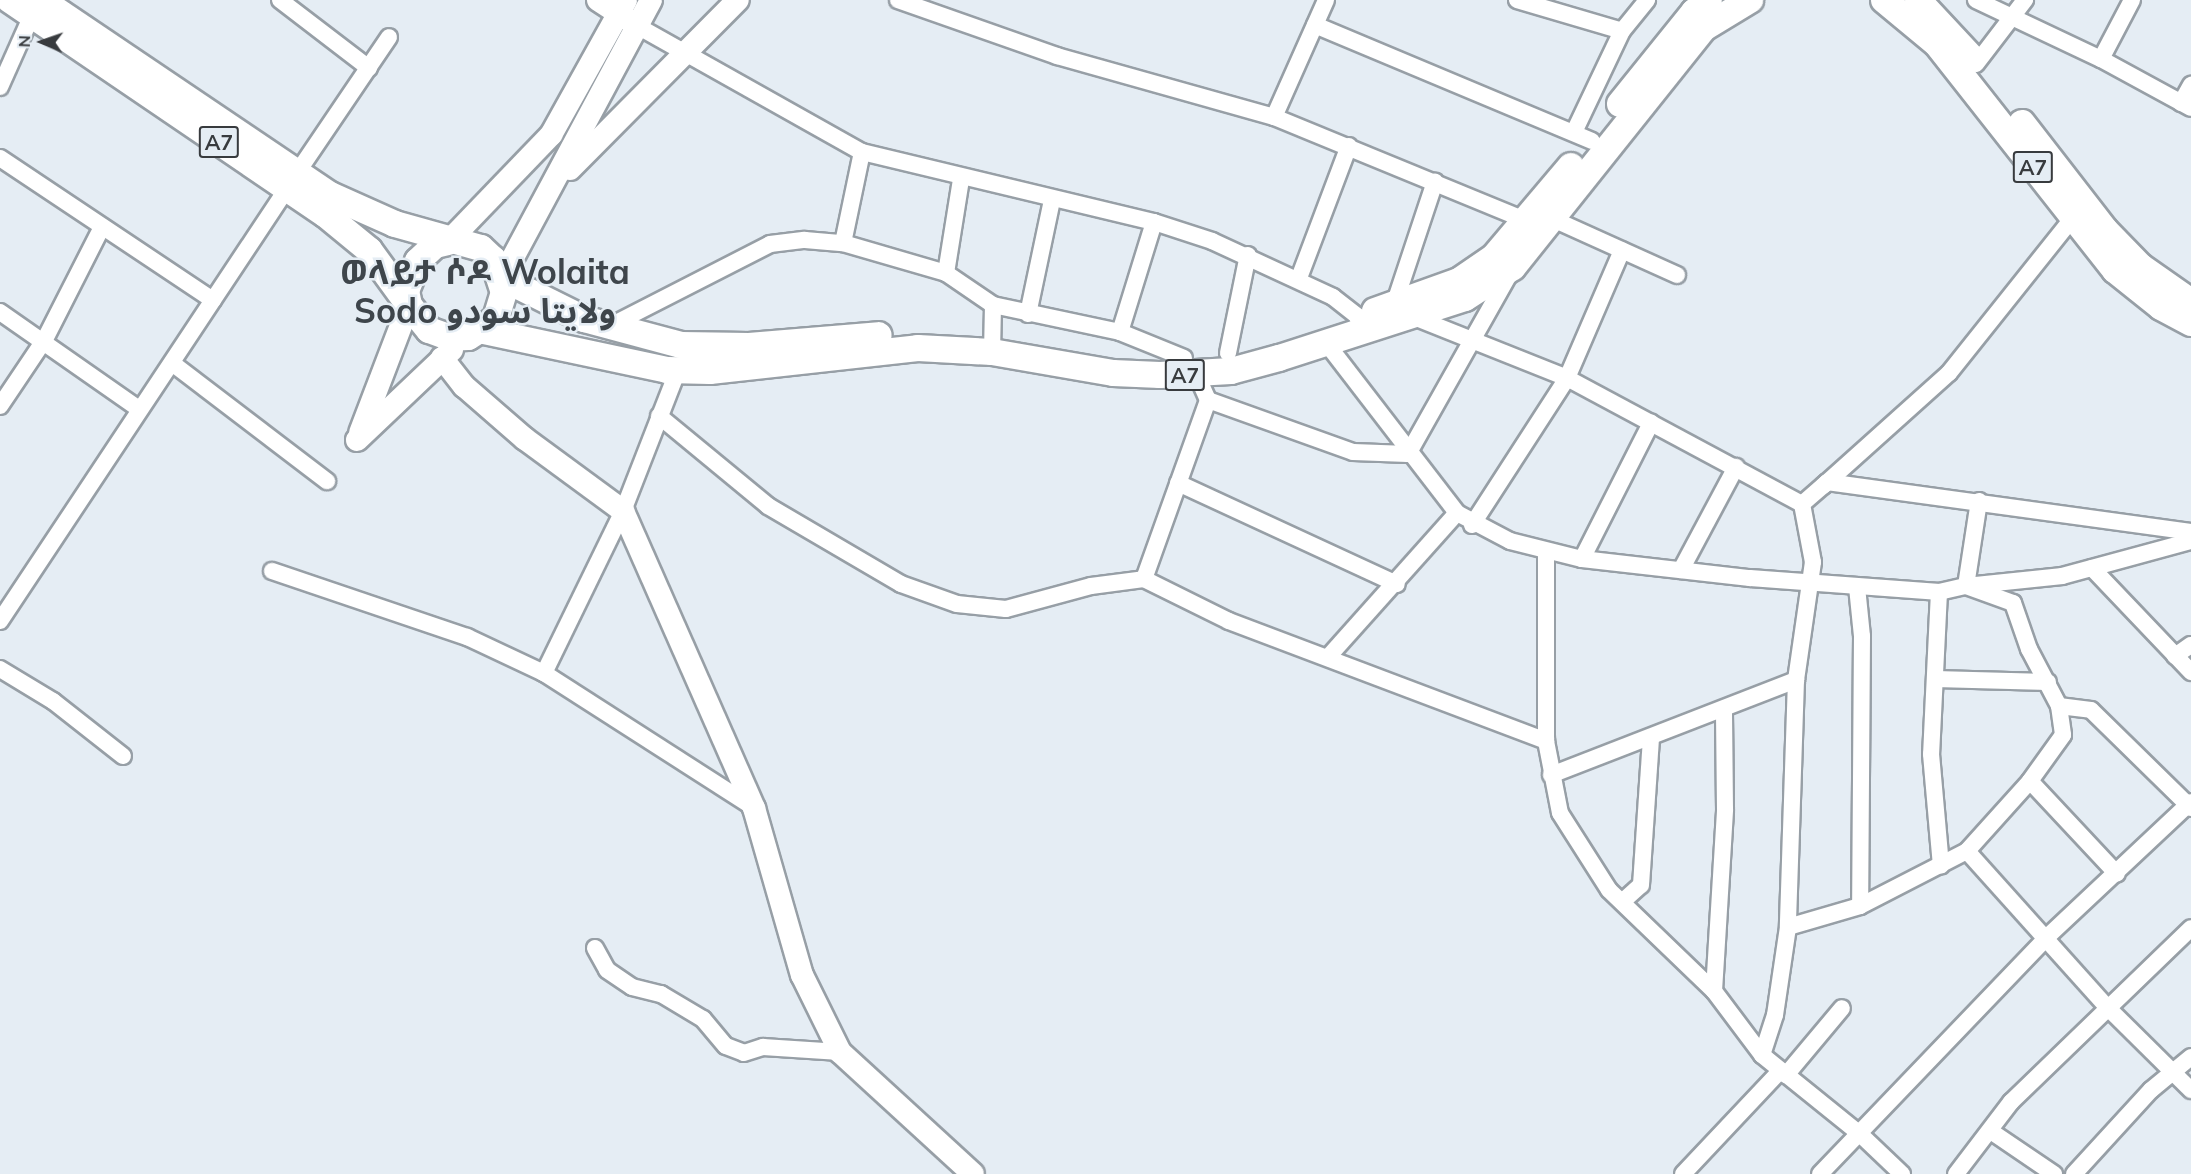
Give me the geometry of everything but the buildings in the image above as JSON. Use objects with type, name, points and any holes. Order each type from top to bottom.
[{"type":"highway","name":"A7","points":[[10,0],[38,5],[292,180],[369,250],[429,330],[451,338],[476,334],[619,363],[678,370],[710,371],[918,348],[994,344]]},
{"type":"highway","name":"A7","points":[[1404,311],[1459,281],[1541,224],[1583,136],[1709,0]]},
{"type":"highway","name":"A7","points":[[1190,366],[1228,353],[1465,298],[1513,267],[1541,224],[1704,28],[1750,0]]},
{"type":"highway","name":"A7","points":[[1903,2],[1976,64],[2105,230],[2141,267],[2191,302]]},
{"type":"highway","name":"A7","points":[[1903,2],[2072,219],[2115,270],[2161,307],[2191,323]]},
{"type":"highway","name":"A7","points":[[292,180],[350,206],[448,242],[481,248],[502,278],[608,327],[681,345],[749,346],[890,334],[1231,370],[1327,344],[1360,324]]},
{"type":"highway","points":[[409,305],[406,291],[418,261],[435,245],[448,242]]},
{"type":"highway","points":[[476,334],[500,310],[502,278]]},
{"type":"main road","points":[[598,0],[622,7],[639,27]]},
{"type":"main road","points":[[502,278],[639,27],[651,0]]},
{"type":"main road","points":[[549,189],[738,0]]},
{"type":"main road","points":[[448,242],[551,135],[622,7]]},
{"type":"main road","points":[[409,305],[357,440],[442,358],[476,334]]},
{"type":"main road","points":[[442,358],[464,386],[525,439],[623,511],[754,808],[802,975],[840,1052],[973,1174]]},
{"type":"street","points":[[280,0],[369,68]]},
{"type":"street","points":[[898,0],[1057,56],[1274,117],[1541,224],[1623,250],[1677,274]]},
{"type":"street","points":[[1274,117],[1326,0]]},
{"type":"street","points":[[1517,0],[1622,31]]},
{"type":"street","points":[[1315,25],[1583,136],[1622,31],[1647,0]]},
{"type":"street","points":[[1976,0],[2014,20],[2101,58],[2186,106],[2191,85]]},
{"type":"street","points":[[1976,64],[2014,20],[2025,0]]},
{"type":"street","points":[[2101,58],[2132,0]]},
{"type":"street","points":[[0,87],[38,5]]},
{"type":"street","points":[[639,27],[862,152],[962,179],[1154,222],[1248,255],[1299,278],[1360,324]]},
{"type":"street","points":[[0,621],[139,409],[390,37]]},
{"type":"street","points":[[1299,278],[1349,146]]},
{"type":"street","points":[[843,243],[862,152]]},
{"type":"street","points":[[0,158],[213,300]]},
{"type":"street","points":[[946,273],[962,179]]},
{"type":"street","points":[[1435,182],[1404,311],[1471,344],[1567,378],[1802,504],[1812,540],[1813,562],[1807,583],[1796,680],[1788,927],[1775,1015],[1762,1055]]},
{"type":"street","points":[[1028,314],[1052,200]]},
{"type":"street","points":[[1802,504],[1949,373],[2072,219]]},
{"type":"street","points":[[1120,332],[1154,222]]},
{"type":"street","points":[[0,406],[45,339],[102,227]]},
{"type":"street","points":[[608,327],[779,240],[843,243],[946,273],[993,304],[1028,314],[1120,332],[1190,366],[1208,400],[1344,449],[1408,454]]},
{"type":"street","points":[[1472,525],[1567,378],[1623,250]]},
{"type":"street","points":[[1228,353],[1248,255]]},
{"type":"street","points":[[1408,454],[1513,267]]},
{"type":"street","points":[[993,304],[994,344]]},
{"type":"street","points":[[0,312],[45,339],[139,409]]},
{"type":"street","points":[[1327,344],[1408,454],[1457,513],[1472,525],[1546,552],[1582,559],[1807,583],[1940,592],[1966,586],[2062,576],[2191,541]]},
{"type":"street","points":[[172,363],[327,481]]},
{"type":"street","points":[[544,673],[623,511],[678,370]]},
{"type":"street","points":[[1144,579],[1208,400]]},
{"type":"street","points":[[659,416],[768,506],[901,584],[957,604],[1006,609],[1091,586],[1144,579],[1229,621],[1329,656],[1433,702],[1546,741]]},
{"type":"street","points":[[1582,559],[1651,423]]},
{"type":"street","points":[[1682,570],[1736,467]]},
{"type":"street","points":[[1802,504],[1827,482],[2191,531]]},
{"type":"street","points":[[1178,483],[1397,584]]},
{"type":"street","points":[[1966,586],[1979,501]]},
{"type":"street","points":[[1329,656],[1397,584],[1457,513]]},
{"type":"street","points":[[1546,552],[1546,741],[1560,813],[1609,890],[1714,991],[1762,1055],[1860,1134],[1902,1174]]},
{"type":"street","points":[[2092,568],[2191,672]]},
{"type":"street","points":[[272,571],[467,637],[544,673],[754,808]]},
{"type":"street","points":[[1788,927],[1860,906],[1967,851],[2030,781],[2063,735],[2059,706],[2029,649],[2013,603],[1966,586]]},
{"type":"street","points":[[1857,587],[1863,636],[1860,906]]},
{"type":"street","points":[[1940,592],[1931,798],[1941,866]]},
{"type":"street","points":[[2175,656],[2191,645]]},
{"type":"street","points":[[0,669],[53,701],[123,756]]},
{"type":"street","points":[[1935,679],[2048,682]]},
{"type":"street","points":[[1551,775],[1651,740],[1796,680]]},
{"type":"street","points":[[1820,1174],[2047,937],[2190,805],[2091,710],[2059,706]]},
{"type":"street","points":[[1714,991],[1725,809],[1724,711]]},
{"type":"street","points":[[1622,902],[1641,885],[1651,740]]},
{"type":"street","points":[[2030,781],[2117,874]]},
{"type":"street","points":[[1967,851],[2047,937],[2107,1007],[2175,1071],[2191,1090]]},
{"type":"street","points":[[1956,1174],[1992,1132],[2011,1102],[2191,928]]},
{"type":"street","points":[[595,948],[607,970],[632,987],[661,994],[704,1019],[726,1046],[744,1053],[763,1047],[840,1052]]},
{"type":"street","points":[[1683,1174],[1783,1073],[1842,1008]]},
{"type":"street","points":[[2074,1174],[2151,1090],[2191,1057]]},
{"type":"street","points":[[1992,1132],[2054,1174]]},
{"type":"district","name":"ወላይታ ሶዶ Wolaita Sodo ولايتا سودو","points":[[485,290]]}]
